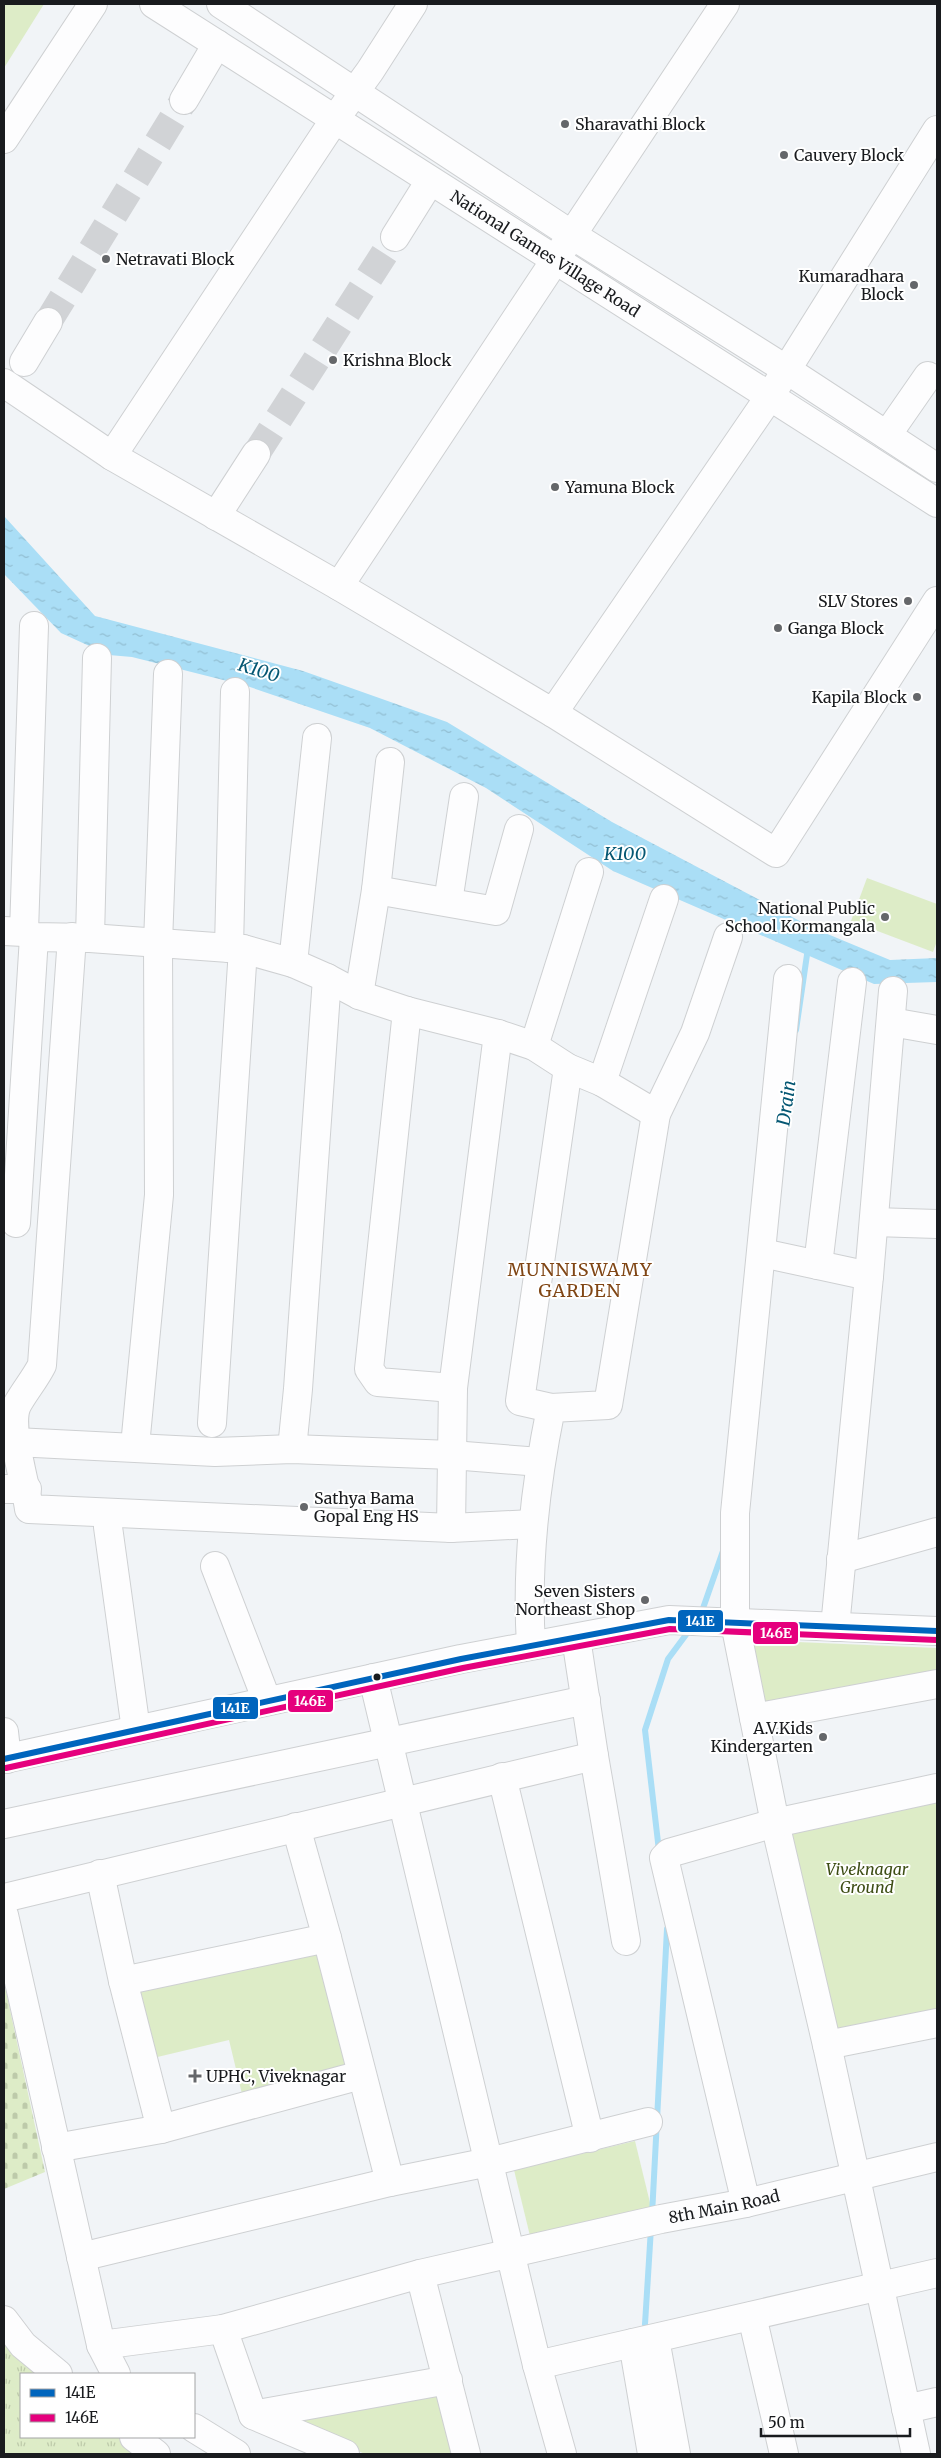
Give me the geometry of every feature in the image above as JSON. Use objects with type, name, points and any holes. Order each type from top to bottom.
[{"type":"street","points":[[4,139],[93,4]]},
{"type":"street","name":"National Games Village Road","points":[[154,4],[554,261],[937,503]]},
{"type":"street","name":"National Games Village Road","points":[[221,4],[572,235],[787,370],[937,468]]},
{"type":"street","points":[[112,456],[413,4]]},
{"type":"street","points":[[339,586],[725,4]]},
{"type":"street","points":[[184,100],[217,44]]},
{"type":"street","points":[[553,714],[770,396],[937,130]]},
{"type":"street","points":[[395,237],[430,181]]},
{"type":"street","points":[[24,362],[48,322]]},
{"type":"street","points":[[887,435],[928,376]]},
{"type":"street","points":[[4,383],[112,456],[339,586],[553,714],[776,853],[937,601]]},
{"type":"street","points":[[216,516],[256,454]]},
{"type":"street","points":[[16,1223],[21,933],[34,626]]},
{"type":"street","points":[[97,658],[81,937],[42,1365],[16,1406],[15,1489],[29,1509],[451,1528],[532,1524]]},
{"type":"street","points":[[135,1446],[158,1195],[158,943],[168,674]]},
{"type":"street","points":[[212,1423],[236,948],[235,692]]},
{"type":"street","points":[[293,963],[317,738]]},
{"type":"street","points":[[359,995],[376,890],[390,762]]},
{"type":"street","points":[[448,902],[464,796]]},
{"type":"street","points":[[376,890],[496,910],[519,829]]},
{"type":"street","points":[[534,1046],[589,872]]},
{"type":"street","points":[[602,1082],[664,899]]},
{"type":"street","points":[[21,933],[236,948],[293,963],[359,995],[408,1011],[498,1034],[534,1046],[568,1068],[602,1082],[656,1114]]},
{"type":"street","points":[[568,1068],[520,1401],[551,1408],[608,1405],[656,1114],[695,1033],[728,937]]},
{"type":"street","points":[[292,1449],[299,1380],[327,978]]},
{"type":"street","points":[[788,979],[735,1513],[735,1623],[775,1823],[827,2045],[916,2454]]},
{"type":"street","points":[[818,1265],[852,982]]},
{"type":"street","points":[[835,1627],[874,1222],[893,991]]},
{"type":"street","points":[[408,1011],[369,1369],[378,1382],[453,1388]]},
{"type":"street","points":[[891,1022],[937,1030]]},
{"type":"street","points":[[451,1528],[453,1388],[498,1034]]},
{"type":"street","points":[[874,1222],[937,1224]]},
{"type":"street","points":[[762,1254],[869,1276]]},
{"type":"street","points":[[531,1645],[529,1607],[532,1524],[540,1462],[551,1408]]},
{"type":"street","points":[[15,1442],[135,1446],[215,1452],[292,1449],[452,1455],[540,1462]]},
{"type":"street","points":[[108,1527],[136,1730]]},
{"type":"street","points":[[841,1559],[937,1532]]},
{"type":"street","points":[[215,1566],[267,1701]]},
{"type":"street","points":[[4,1732],[5,1759],[373,1678],[531,1645],[669,1620],[937,1631]]},
{"type":"street","points":[[576,1638],[626,1941]]},
{"type":"street","points":[[373,1678],[537,2366],[562,2454]]},
{"type":"street","points":[[754,1718],[937,1684]]},
{"type":"street","points":[[4,1824],[586,1700]]},
{"type":"street","points":[[4,1898],[296,1827],[402,1804],[594,1756]]},
{"type":"street","points":[[502,1778],[590,2138]]},
{"type":"street","points":[[746,2203],[664,1858],[669,1853],[775,1823],[937,1788]]},
{"type":"street","points":[[296,1827],[327,1938],[390,2182]]},
{"type":"street","points":[[100,1874],[122,1981],[161,2129]]},
{"type":"street","points":[[4,1915],[101,2345],[115,2373]]},
{"type":"street","points":[[122,1981],[327,1938]]},
{"type":"street","points":[[827,2045],[937,2026]]},
{"type":"street","points":[[56,2148],[161,2129],[361,2075]]},
{"type":"street","points":[[81,2257],[390,2182],[489,2162],[590,2138],[648,2122]]},
{"type":"street","name":"8th Main Road","points":[[101,2345],[223,2328],[420,2274],[651,2221],[746,2203],[937,2157]]},
{"type":"street","points":[[537,2366],[937,2273]]},
{"type":"street","points":[[420,2274],[466,2454]]},
{"type":"street","points":[[752,2316],[784,2454]]},
{"type":"street","points":[[4,2320],[23,2345],[57,2373]]},
{"type":"street","points":[[223,2328],[253,2415],[345,2454]]},
{"type":"street","points":[[644,2341],[652,2454]]},
{"type":"street","points":[[644,2341],[676,2454]]},
{"type":"street","points":[[253,2415],[448,2380]]},
{"type":"street","points":[[906,2409],[937,2402]]},
{"type":"street","points":[[195,2429],[236,2454]]},
{"type":"street","points":[[135,2438],[156,2454]]},
{"type":"green space","points":[[4,4],[44,4],[4,68]]},
{"type":"green space","points":[[867,878],[937,904],[937,941],[933,952],[851,921]]},
{"type":"green space","points":[[750,1640],[937,1648],[937,1675],[761,1708]]},
{"type":"green space","name":"Viveknagar Ground","points":[[937,1790],[937,2015],[834,2038],[780,1827]]},
{"type":"green space","points":[[323,1949],[351,2068],[242,2094],[229,2040],[149,2059],[133,1994]]},
{"type":"green space","points":[[4,1982],[45,2172],[4,2189]]},
{"type":"green space","points":[[635,2141],[652,2211],[531,2240],[514,2170]]},
{"type":"green space","points":[[4,2309],[61,2373],[20,2373],[20,2438],[127,2438],[151,2454],[4,2454]]},
{"type":"green space","points":[[439,2390],[457,2454],[365,2454],[284,2418]]},
{"type":"water","name":"K100","points":[[4,516],[95,616],[303,671],[447,722],[612,822],[813,928],[890,960],[937,958],[937,982],[874,984],[613,871],[486,788],[370,728],[247,686],[132,657],[109,655],[61,633],[4,574]]},
{"type":"waterway","name":"Drain","points":[[796,1030],[808,948]]},
{"type":"waterway","points":[[701,1614],[723,1551]]},
{"type":"waterway","points":[[659,1851],[645,1730],[668,1659],[691,1628]]},
{"type":"waterway","points":[[652,2215],[667,1929]]},
{"type":"waterway","points":[[645,2324],[651,2228]]},
{"type":"tunnel","points":[[48,322],[184,100]]},
{"type":"tunnel","points":[[256,454],[395,237]]},
{"type":"transit line","name":"141E","points":[[4,1759],[461,1659],[669,1620],[937,1631]]},
{"type":"transit line","name":"146E","points":[[6,1768],[463,1668],[670,1629],[937,1640]]},
{"type":"place","name":"Sharavathi Block","points":[[565,124]]},
{"type":"place","name":"Cauvery Block","points":[[784,155]]},
{"type":"place","name":"Netravati Block","points":[[106,259]]},
{"type":"place","name":"Kumaradhara Block","points":[[914,285]]},
{"type":"place","name":"Krishna Block","points":[[333,360]]},
{"type":"place","name":"Yamuna Block","points":[[555,487]]},
{"type":"place","name":"SLV Stores","points":[[908,601]]},
{"type":"place","name":"Ganga Block","points":[[778,628]]},
{"type":"place","name":"Kapila Block","points":[[917,697]]},
{"type":"place","name":"National Public School Kormangala","points":[[885,917]]},
{"type":"place","name":"Sathya Bama Gopal Eng HS","points":[[304,1507]]},
{"type":"place","name":"Seven Sisters Northeast Shop","points":[[645,1600]]},
{"type":"place","name":"A.V.Kids Kindergarten","points":[[823,1737]]},
{"type":"place","name":"UPHC, Viveknagar","points":[[195,2076]]},
{"type":"district","name":"MUNNISWAMY GARDEN","points":[[580,1279]]}]
